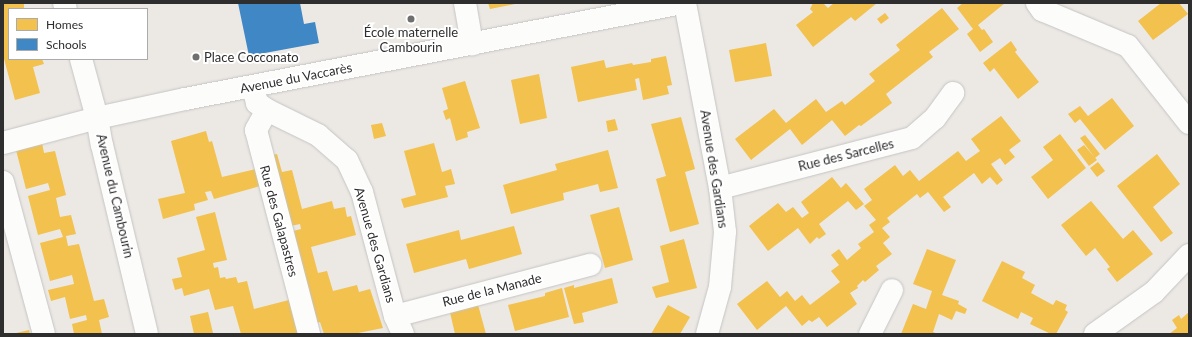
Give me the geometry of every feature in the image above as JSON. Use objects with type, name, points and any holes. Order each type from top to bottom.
[{"type":"street","points":[[464,3],[472,44]]},
{"type":"street","name":"Avenue du Vaccarès","points":[[3,143],[97,118],[683,3]]},
{"type":"street","name":"Avenue des Gardians","points":[[683,3],[720,188],[725,232],[720,286],[708,334]]},
{"type":"street","points":[[1036,3],[1042,10],[1128,46],[1189,124]]},
{"type":"street","name":"Avenue du Cambourin","points":[[81,60],[97,118],[102,145],[147,334]]},
{"type":"street","name":"Avenue des Gardians","points":[[253,87],[257,103],[267,110],[318,135],[347,160],[362,192],[399,325]]},
{"type":"street","name":"Rue des Sarcelles","points":[[720,188],[912,138],[935,118],[953,93]]},
{"type":"street","name":"Rue des Galapastres","points":[[267,110],[256,130],[309,334]]},
{"type":"street","points":[[3,182],[9,229],[44,334]]},
{"type":"street","points":[[1095,334],[1154,292],[1189,254]]},
{"type":"street","name":"Rue de la Manade","points":[[399,325],[590,266]]},
{"type":"street","points":[[870,334],[892,290]]},
{"type":"building: Homes","points":[[3,3],[24,3],[24,8],[8,8],[8,60],[42,60],[44,64],[33,67],[40,93],[15,100],[3,55]]},
{"type":"building: Homes","points":[[488,3],[515,3],[515,4],[490,9]]},
{"type":"building: Homes","points":[[813,3],[823,3],[828,8],[834,3],[877,3],[855,21],[851,17],[813,47],[796,25],[813,12],[810,9]]},
{"type":"building: Homes","points":[[963,3],[1005,3],[978,25],[982,30],[984,29],[993,42],[980,52],[967,34],[973,29],[957,8]]},
{"type":"building: Homes","points":[[1161,3],[1179,3],[1188,14],[1153,40],[1138,21]]},
{"type":"building: Homes","points":[[942,8],[959,29],[929,52],[933,57],[886,94],[892,103],[861,126],[859,125],[845,136],[832,120],[802,145],[790,129],[751,160],[735,139],[774,109],[786,123],[816,99],[826,112],[842,101],[845,105],[875,81],[869,74],[900,50],[896,45]]},
{"type":"building: Homes","points":[[885,13],[889,18],[881,24],[877,19]]},
{"type":"building: Homes","points":[[1011,41],[1017,50],[1015,52],[1039,82],[1018,99],[994,68],[990,72],[983,63]]},
{"type":"building: Homes","points":[[766,43],[772,76],[735,82],[729,50]]},
{"type":"building: Homes","points":[[666,56],[672,85],[667,86],[669,94],[643,100],[639,78],[635,79],[637,90],[578,102],[571,67],[604,60],[606,68],[632,63],[633,65],[651,62],[651,59]]},
{"type":"building: Homes","points":[[539,74],[547,118],[520,124],[511,80]]},
{"type":"building: Homes","points":[[465,81],[480,128],[467,132],[468,137],[456,141],[450,118],[446,120],[443,111],[448,109],[442,88]]},
{"type":"building: Homes","points":[[1112,98],[1134,126],[1105,150],[1080,119],[1075,123],[1068,114],[1080,106],[1088,116]]},
{"type":"building: Homes","points":[[1001,116],[1021,141],[1009,150],[1015,157],[1005,165],[1000,158],[991,164],[1003,180],[997,185],[990,177],[982,184],[974,173],[943,197],[951,207],[944,212],[928,192],[920,198],[917,194],[887,218],[890,222],[882,228],[890,237],[883,243],[892,254],[876,266],[879,270],[865,282],[863,280],[857,286],[858,288],[850,293],[857,304],[827,327],[819,317],[812,322],[809,320],[802,326],[786,306],[757,330],[737,304],[767,281],[780,297],[787,291],[795,301],[802,295],[810,305],[840,282],[831,271],[839,265],[831,255],[839,249],[847,260],[861,248],[858,244],[874,232],[869,225],[876,220],[864,206],[872,200],[864,189],[895,165],[903,176],[910,170],[919,181],[958,151],[966,161],[980,151],[971,139]]},
{"type":"building: Homes","points":[[681,117],[695,169],[685,172],[699,224],[670,232],[656,179],[666,176],[651,124]]},
{"type":"building: Homes","points":[[615,119],[618,130],[608,132],[606,121]]},
{"type":"building: Homes","points":[[382,123],[386,136],[374,139],[371,125]]},
{"type":"building: Homes","points":[[206,131],[209,142],[212,141],[222,177],[256,169],[260,186],[214,199],[211,191],[205,192],[208,200],[194,204],[195,210],[163,219],[158,199],[185,193],[171,141]]},
{"type":"building: Homes","points":[[1060,134],[1086,168],[1048,199],[1031,177],[1053,160],[1043,147]]},
{"type":"building: Homes","points":[[1085,135],[1100,154],[1095,158],[1080,138]]},
{"type":"building: Homes","points":[[42,143],[44,153],[55,151],[66,195],[56,198],[60,217],[71,215],[76,234],[66,236],[68,246],[79,244],[94,301],[104,299],[109,317],[99,320],[102,334],[74,334],[72,324],[87,320],[86,315],[70,319],[65,297],[51,301],[48,290],[74,284],[72,275],[50,281],[40,243],[63,237],[60,229],[38,235],[28,196],[50,190],[48,183],[26,189],[16,150]]},
{"type":"building: Homes","points":[[434,143],[442,172],[451,169],[455,184],[445,186],[448,197],[404,208],[401,199],[416,195],[404,151]]},
{"type":"building: Homes","points":[[1084,145],[1097,160],[1089,166],[1077,150]]},
{"type":"building: Homes","points":[[608,150],[618,188],[600,192],[598,184],[563,193],[564,200],[511,214],[503,185],[557,170],[555,164]]},
{"type":"building: Homes","points":[[277,154],[282,172],[292,170],[302,209],[332,201],[334,209],[345,207],[347,217],[351,216],[356,235],[311,247],[318,273],[327,271],[333,291],[357,285],[359,292],[370,289],[383,328],[353,334],[324,334],[320,322],[317,323],[293,231],[301,229],[300,224],[286,227],[268,156]]},
{"type":"building: Homes","points":[[1157,154],[1180,184],[1153,207],[1173,233],[1161,242],[1117,186]]},
{"type":"building: Homes","points":[[1098,162],[1105,171],[1097,177],[1090,168]]},
{"type":"building: Homes","points":[[832,177],[841,188],[846,183],[864,204],[856,210],[848,201],[819,224],[826,234],[819,239],[817,237],[810,244],[798,228],[768,251],[749,226],[778,203],[786,212],[793,207],[802,218],[809,213],[801,202]]},
{"type":"building: Homes","points":[[1091,201],[1123,239],[1133,230],[1153,254],[1117,282],[1107,269],[1110,267],[1095,248],[1086,256],[1061,225]]},
{"type":"building: Homes","points":[[619,207],[633,260],[605,268],[590,215]]},
{"type":"building: Homes","points":[[215,212],[227,260],[213,263],[214,268],[218,267],[220,278],[225,277],[226,279],[236,277],[238,283],[247,281],[254,309],[289,300],[298,334],[241,334],[233,306],[215,310],[209,289],[184,296],[182,288],[175,290],[172,279],[182,277],[177,258],[205,250],[196,217]]},
{"type":"building: Homes","points":[[514,226],[522,254],[469,269],[466,259],[414,273],[406,244],[459,230],[461,240]]},
{"type":"building: Homes","points":[[684,239],[697,288],[656,298],[652,287],[669,282],[660,246]]},
{"type":"building: Homes","points":[[927,249],[956,260],[942,295],[959,301],[958,304],[967,309],[965,314],[956,311],[952,320],[939,314],[933,332],[938,334],[901,334],[913,304],[926,309],[932,291],[913,284]]},
{"type":"building: Homes","points":[[1002,261],[1025,272],[1022,278],[1035,285],[1031,293],[1053,305],[1056,300],[1067,305],[1065,310],[1068,312],[1056,334],[1051,334],[1030,324],[1033,318],[1021,312],[1018,319],[982,301]]},
{"type":"building: Homes","points":[[612,278],[618,303],[582,313],[584,322],[574,324],[564,288],[574,285],[574,288]]},
{"type":"building: Homes","points":[[562,288],[569,317],[515,331],[508,305],[545,296],[545,293]]},
{"type":"building: Homes","points":[[477,301],[486,334],[455,334],[449,308]]},
{"type":"building: Homes","points":[[668,305],[690,317],[680,334],[651,334]]},
{"type":"building: Homes","points":[[208,312],[213,333],[194,334],[190,316]]},
{"type":"building: Homes","points":[[1189,312],[1189,334],[1169,334],[1177,328],[1172,320],[1179,315],[1181,319]]},
{"type":"building: Homes","points":[[29,330],[30,334],[16,334],[16,333]]},
{"type":"building: Schools","points":[[238,3],[300,3],[304,24],[315,22],[319,43],[249,56]]},
{"type":"place","name":"École maternelle Cambourin","points":[[411,19]]},
{"type":"place","name":"Place Cocconato","points":[[196,57]]}]
